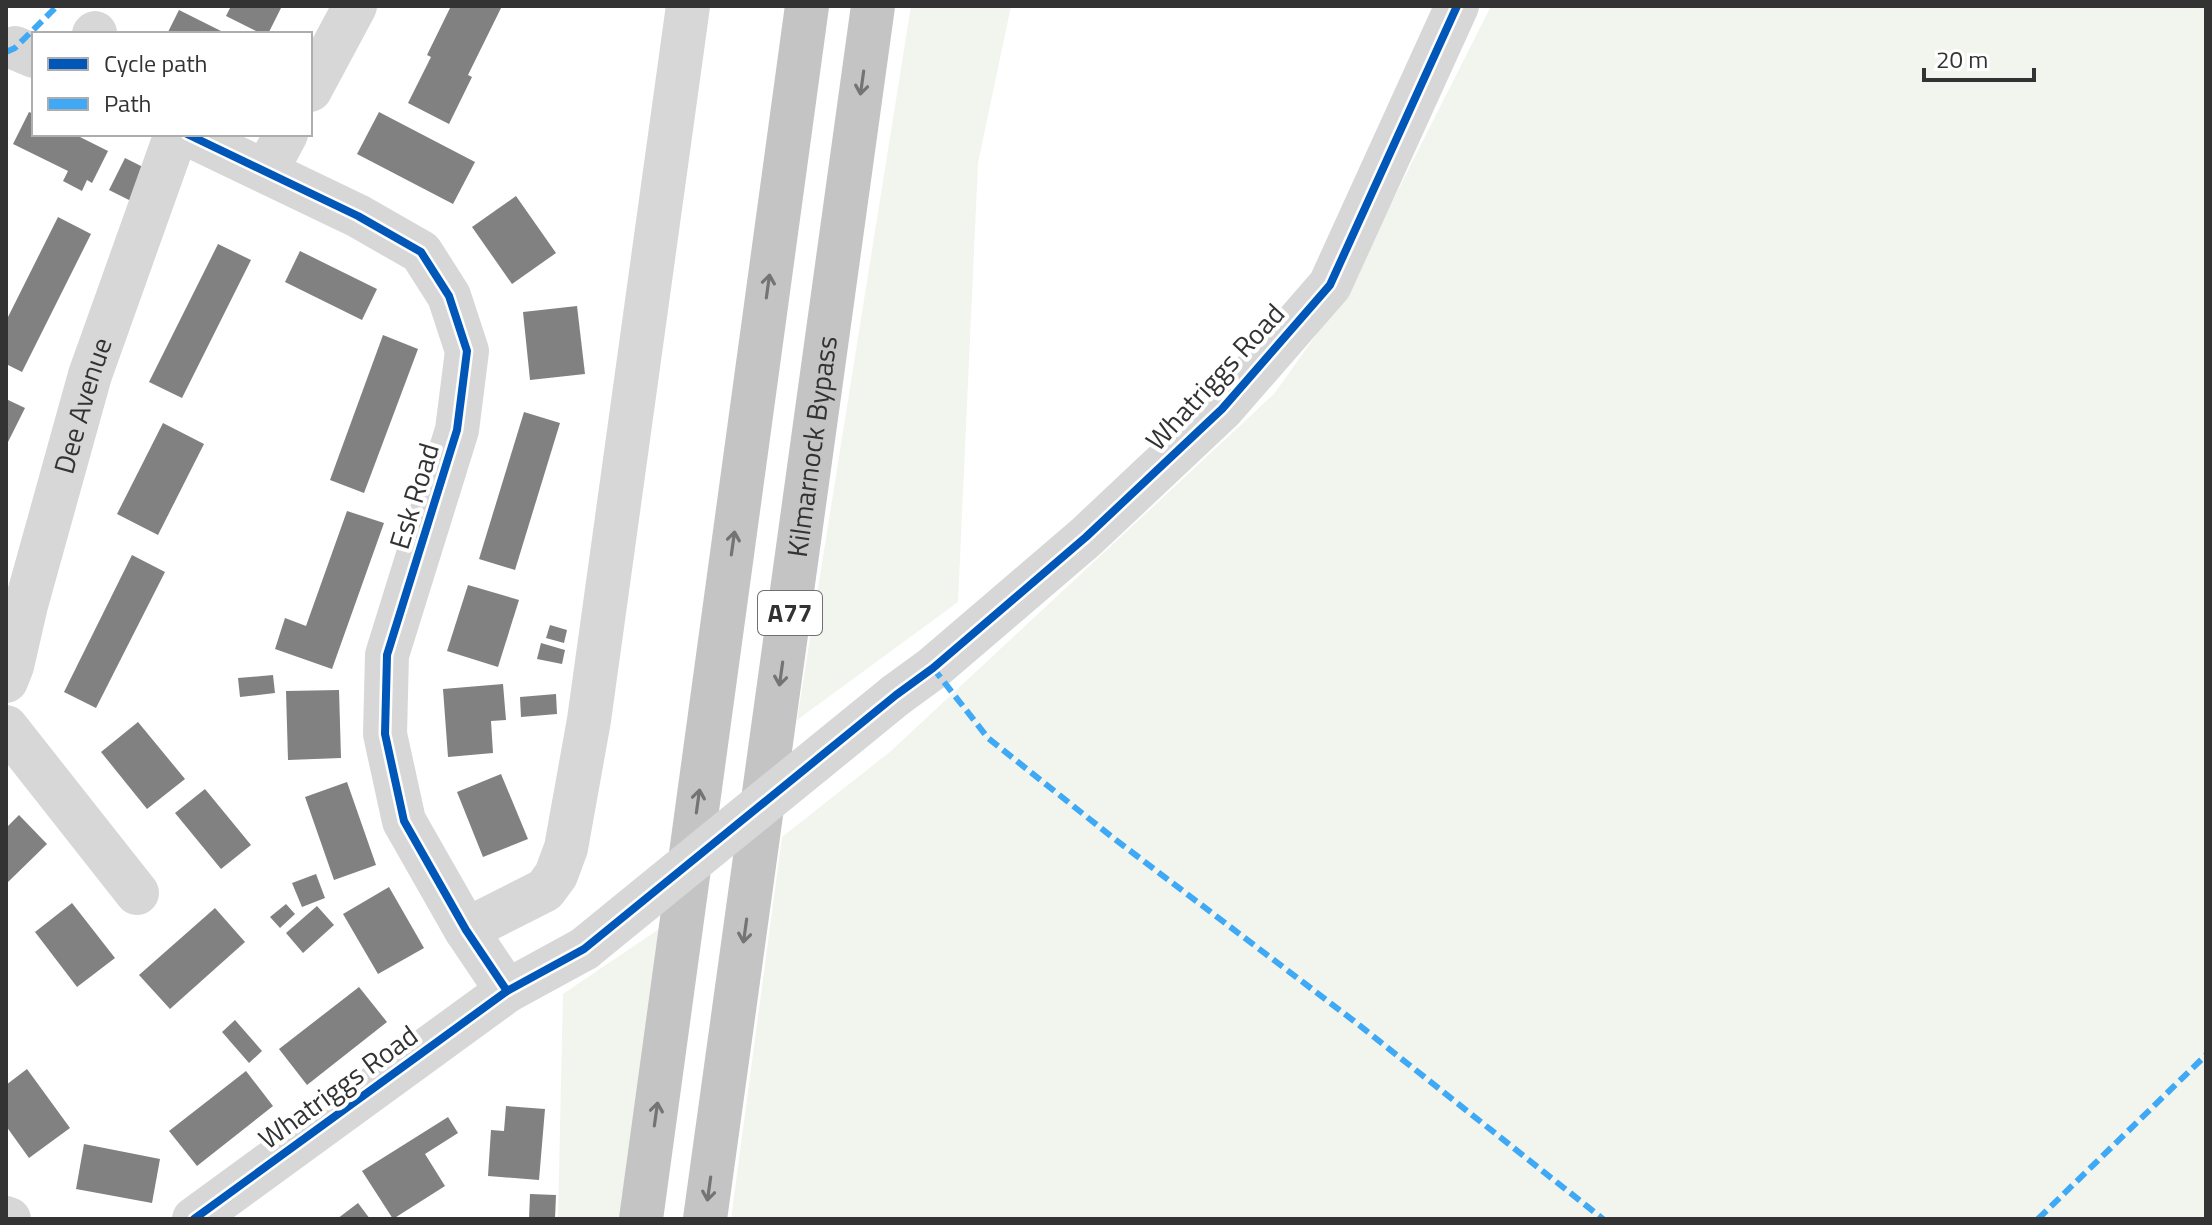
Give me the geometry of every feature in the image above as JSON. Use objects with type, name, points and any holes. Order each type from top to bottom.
[{"type":"highway","name":"A77","points":[[641,1219],[807,6]]},
{"type":"highway","name":"Kilmarnock Bypass","points":[[705,1219],[873,6]]},
{"type":"street","points":[[312,86],[355,6]]},
{"type":"street","points":[[466,930],[545,890],[556,875],[566,848],[589,720],[688,6]]},
{"type":"street","name":"Whatriggs Road","points":[[194,1219],[507,991],[584,949],[933,668],[1086,537],[1212,419],[1330,285],[1457,6]]},
{"type":"street","name":"Dee Avenue","points":[[6,681],[12,666],[16,600],[90,375],[175,136]]},
{"type":"street","name":"Esk Road","points":[[196,136],[276,153],[358,216],[421,252],[449,296],[467,351],[457,430],[387,655],[385,734],[404,821],[466,930],[507,991]]},
{"type":"street","points":[[6,727],[137,893]]},
{"type":"shaded area","points":[[911,6],[1011,6],[978,163],[958,602],[797,720]]},
{"type":"shaded area","points":[[1491,6],[2206,6],[2206,1219],[731,1219],[782,837],[891,751],[1274,394],[1346,293]]},
{"type":"shaded area","points":[[662,927],[621,1219],[558,1219],[563,994]]},
{"type":"building","points":[[231,6],[282,6],[269,32],[258,32],[226,16]]},
{"type":"building","points":[[451,6],[502,6],[468,75],[472,77],[449,124],[408,103]]},
{"type":"building","points":[[179,10],[223,32],[168,32]]},
{"type":"building","points":[[29,112],[32,113],[32,136],[78,136],[108,151],[92,183],[87,180],[82,191],[63,181],[68,171],[13,144]]},
{"type":"building","points":[[379,112],[475,162],[453,204],[357,154]]},
{"type":"building","points":[[125,158],[153,172],[137,204],[109,190]]},
{"type":"building","points":[[516,196],[556,253],[512,284],[472,227]]},
{"type":"building","points":[[58,217],[91,234],[22,372],[6,364],[6,321]]},
{"type":"building","points":[[218,244],[251,260],[182,398],[149,382]]},
{"type":"building","points":[[300,251],[377,289],[362,320],[285,282]]},
{"type":"building","points":[[577,306],[585,374],[530,380],[523,312]]},
{"type":"building","points":[[383,335],[418,349],[364,493],[330,480]]},
{"type":"building","points":[[6,399],[25,408],[6,446]]},
{"type":"building","points":[[524,412],[560,423],[515,570],[479,559]]},
{"type":"building","points":[[163,423],[204,444],[158,535],[117,514]]},
{"type":"building","points":[[347,511],[384,523],[332,669],[275,649],[285,618],[306,626]]},
{"type":"building","points":[[132,555],[165,572],[96,708],[64,692]]},
{"type":"building","points":[[468,585],[519,600],[498,667],[447,651]]},
{"type":"building","points":[[550,625],[567,630],[564,643],[546,638]]},
{"type":"building","points":[[541,643],[565,650],[562,664],[537,659]]},
{"type":"building","points":[[273,675],[275,693],[240,697],[238,678]]},
{"type":"building","points":[[503,684],[506,720],[491,721],[493,753],[448,757],[443,689]]},
{"type":"building","points":[[339,690],[341,758],[288,760],[286,691]]},
{"type":"building","points":[[556,694],[557,714],[521,717],[520,697]]},
{"type":"building","points":[[138,722],[185,779],[147,809],[101,752]]},
{"type":"building","points":[[501,774],[528,839],[483,857],[457,792]]},
{"type":"building","points":[[347,782],[376,865],[334,880],[305,797]]},
{"type":"building","points":[[205,789],[251,845],[221,869],[175,813]]},
{"type":"building","points":[[19,815],[47,844],[6,884],[6,828]]},
{"type":"building","points":[[316,874],[325,898],[302,907],[292,883]]},
{"type":"building","points":[[389,887],[424,948],[378,974],[343,914]]},
{"type":"building","points":[[72,903],[115,958],[77,987],[35,932]]},
{"type":"building","points":[[286,904],[295,914],[280,928],[270,917]]},
{"type":"building","points":[[317,906],[334,925],[303,953],[286,933]]},
{"type":"building","points":[[215,908],[245,942],[170,1009],[139,975]]},
{"type":"building","points":[[359,987],[387,1022],[307,1085],[279,1049]]},
{"type":"building","points":[[235,1020],[262,1051],[249,1063],[222,1032]]},
{"type":"building","points":[[27,1069],[70,1128],[29,1158],[6,1126],[6,1085]]},
{"type":"building","points":[[246,1071],[273,1106],[197,1166],[169,1131]]},
{"type":"building","points":[[506,1106],[545,1109],[539,1180],[488,1176],[491,1130],[504,1131]]},
{"type":"building","points":[[448,1117],[458,1133],[425,1154],[445,1186],[393,1219],[362,1171]]},
{"type":"building","points":[[84,1144],[160,1159],[152,1203],[76,1189]]},
{"type":"building","points":[[530,1194],[556,1195],[555,1219],[529,1219]]},
{"type":"building","points":[[358,1203],[370,1219],[337,1219]]},
{"type":"marked path","points":[[6,52],[15,48],[57,6]]},
{"type":"marked path","points":[[933,668],[988,738],[1112,837],[1354,1021],[1603,1219]]},
{"type":"marked path","points":[[2038,1219],[2206,1055]]},
{"type":"cycle path","points":[[194,1219],[507,991],[584,949],[933,668],[1086,537],[1222,409],[1330,285],[1457,6]]},
{"type":"cycle path","points":[[191,136],[358,216],[421,252],[449,296],[467,351],[457,430],[387,655],[385,734],[404,821],[466,930],[507,991]]}]
